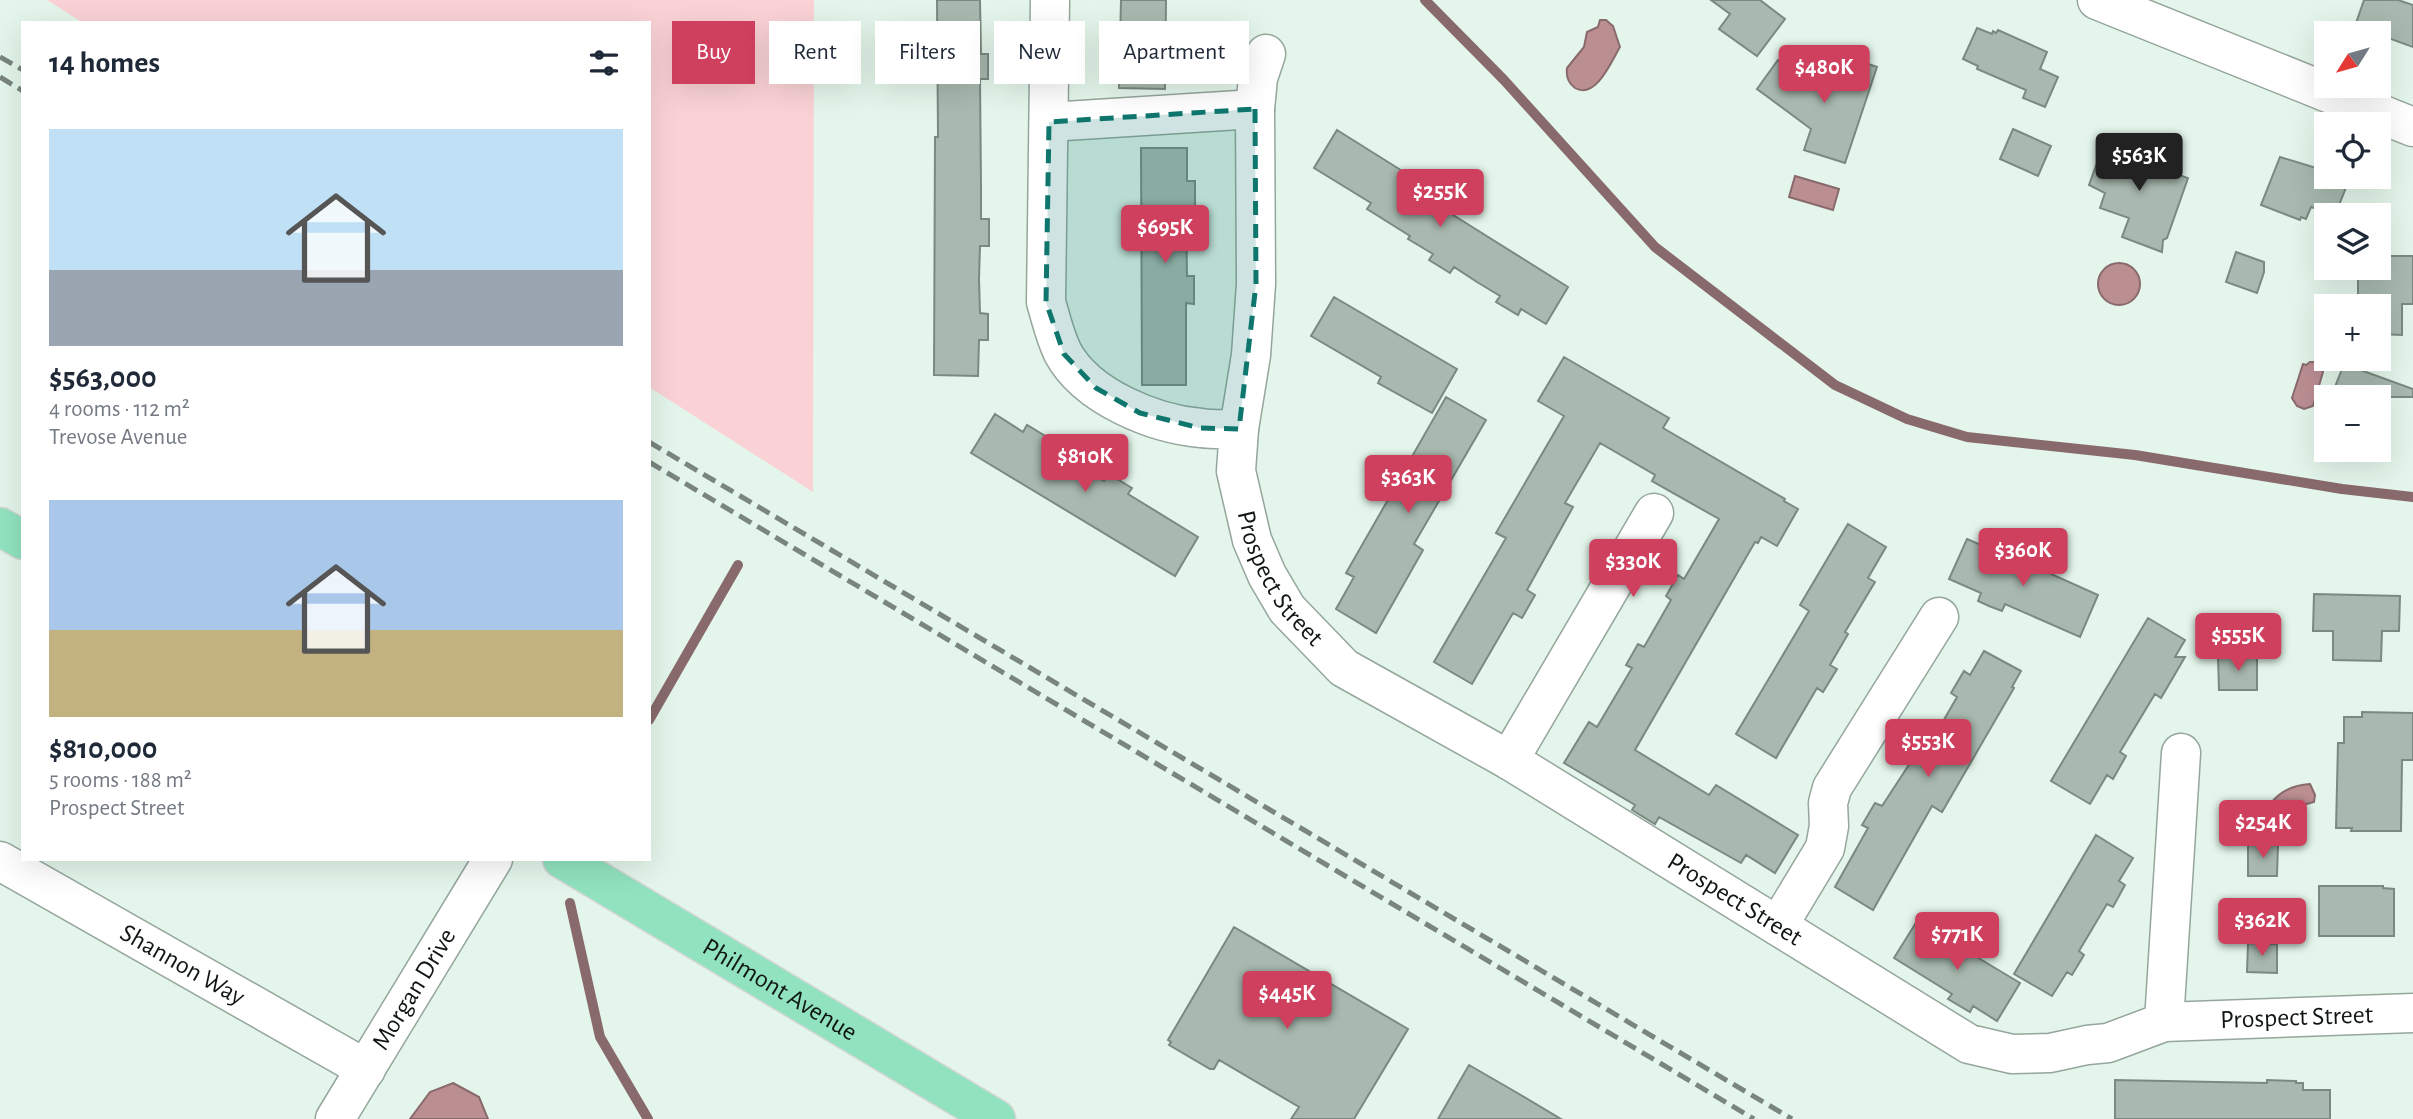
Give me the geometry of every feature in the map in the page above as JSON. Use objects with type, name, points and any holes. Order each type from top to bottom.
[{"type":"main road","points":[[0,527],[21,539]]},
{"type":"main road","name":"Philmont Avenue","points":[[565,861],[996,1119]]},
{"type":"street","points":[[1051,0],[1046,302],[1064,354],[1078,373],[1096,388],[1116,402],[1140,413],[1200,428],[1239,429]]},
{"type":"street","points":[[2097,0],[2413,127]]},
{"type":"street","name":"Prospect Street","points":[[1266,54],[1258,78],[1255,109],[1256,284],[1251,355],[1239,429],[1236,471],[1252,540],[1262,563],[1287,608],[1344,668],[1509,760],[1969,1044],[2012,1054],[2050,1053],[2108,1043],[2164,1022],[2413,1013]]},
{"type":"street","points":[[1049,122],[1255,109]]},
{"type":"street","points":[[1509,760],[1654,513]]},
{"type":"street","points":[[1778,926],[1825,848],[1829,826],[1828,803],[1832,788],[1939,617]]},
{"type":"street","points":[[2164,1022],[2181,753]]},
{"type":"street","name":"Shannon Way","points":[[0,861],[366,1069]]},
{"type":"street","name":"Morgan Drive","points":[[335,1119],[492,861]]},
{"type":"highlighted area","points":[[1255,109],[1256,284],[1239,429],[1200,428],[1140,413],[1096,388],[1064,354],[1046,302],[1049,122]]},
{"type":"shaded area","points":[[47,0],[814,0],[814,21],[769,21],[769,84],[814,84],[813,492],[651,388],[651,21],[80,21]]},
{"type":"shaded area","points":[[1600,20],[1606,20],[1613,26],[1620,47],[1596,84],[1583,90],[1575,88],[1568,79],[1567,68],[1584,47],[1587,32],[1598,27]]},
{"type":"shaded area","points":[[1795,176],[1839,189],[1833,210],[1789,197]]},
{"type":"shaded area","points":[[2119,263],[2134,269],[2140,284],[2134,299],[2119,305],[2104,299],[2098,284],[2104,269]]},
{"type":"shaded area","points":[[2314,362],[2314,371],[2323,372],[2319,385],[2314,385],[2313,406],[2304,409],[2297,406],[2292,398],[2303,364]]},
{"type":"shaded area","points":[[2310,784],[2315,795],[2314,802],[2296,807],[2281,816],[2273,813],[2271,803],[2279,795],[2293,787]]},
{"type":"shaded area","points":[[453,1083],[479,1097],[488,1119],[410,1119],[430,1092]]},
{"type":"building","points":[[937,0],[980,0],[981,54],[988,54],[988,79],[980,79],[980,21],[937,21]]},
{"type":"building","points":[[1121,0],[1166,0],[1166,21],[1121,21]]},
{"type":"building","points":[[1711,0],[1760,0],[1785,19],[1757,56],[1719,29],[1730,14]]},
{"type":"building","points":[[2364,0],[2398,0],[2413,5],[2413,47],[2391,39],[2391,21],[2357,21]]},
{"type":"building","points":[[1977,28],[1992,34],[1998,30],[2047,52],[2040,69],[2058,77],[2045,107],[2023,98],[2026,90],[1977,69],[1978,66],[1963,59]]},
{"type":"building","points":[[1847,57],[1877,67],[1845,163],[1804,150],[1811,129],[1757,89],[1778,60],[1823,92],[1829,73],[1840,77]]},
{"type":"building","points":[[980,79],[981,219],[989,219],[989,246],[980,246],[980,313],[988,314],[988,340],[979,340],[978,376],[934,375],[935,137],[938,137],[938,84],[980,84]]},
{"type":"building","points":[[1119,84],[1165,84],[1165,89],[1119,88]]},
{"type":"building","points":[[2013,129],[2051,146],[2038,176],[2000,159]]},
{"type":"building","points":[[1337,130],[1439,194],[1434,203],[1568,287],[1546,324],[1521,309],[1518,315],[1496,302],[1500,296],[1454,267],[1450,273],[1429,260],[1433,254],[1367,209],[1371,203],[1314,168]]},
{"type":"building","points":[[2105,141],[2165,162],[2162,169],[2188,178],[2167,238],[2163,240],[2162,252],[2122,237],[2129,218],[2100,208],[2105,193],[2089,185]]},
{"type":"building","points":[[1141,148],[1187,148],[1187,181],[1195,181],[1195,209],[1186,209],[1187,276],[1194,276],[1194,304],[1186,303],[1186,385],[1142,385]]},
{"type":"building","points":[[2280,157],[2314,167],[2314,189],[2345,189],[2340,203],[2314,203],[2314,208],[2311,207],[2306,219],[2301,217],[2300,220],[2261,205]]},
{"type":"building","points":[[2236,252],[2264,262],[2264,272],[2257,293],[2226,282]]},
{"type":"building","points":[[2391,256],[2413,256],[2413,304],[2402,304],[2402,335],[2391,335],[2391,294],[2358,294],[2358,280],[2391,280]]},
{"type":"building","points":[[1334,297],[1457,369],[1432,413],[1378,383],[1381,377],[1311,336]]},
{"type":"building","points":[[1564,357],[1669,418],[1663,428],[1798,509],[1777,546],[1761,537],[1758,543],[1755,542],[1635,750],[1709,795],[1716,785],[1798,835],[1775,873],[1746,855],[1741,863],[1659,817],[1655,824],[1632,810],[1635,805],[1564,763],[1589,722],[1597,727],[1632,668],[1626,665],[1638,644],[1644,647],[1671,600],[1666,596],[1678,575],[1684,579],[1719,519],[1652,481],[1655,475],[1600,443],[1565,503],[1573,507],[1527,590],[1535,595],[1522,618],[1513,613],[1472,684],[1434,662],[1506,538],[1496,533],[1564,416],[1538,401]]},
{"type":"building","points":[[2341,371],[2363,371],[2413,389],[2413,397],[2391,397],[2391,385],[2336,385]]},
{"type":"building","points":[[1446,397],[1486,420],[1414,544],[1423,550],[1376,633],[1336,609],[1354,577],[1346,573],[1393,491],[1385,486],[1391,475],[1399,463],[1406,467]]},
{"type":"building","points":[[995,414],[1023,432],[1027,425],[1052,440],[1047,447],[1104,481],[1109,474],[1132,488],[1128,494],[1198,537],[1175,576],[971,453]]},
{"type":"building","points":[[1848,524],[1886,547],[1868,578],[1875,582],[1845,632],[1848,634],[1830,665],[1837,669],[1823,692],[1817,688],[1776,758],[1736,734],[1809,611],[1800,605]]},
{"type":"building","points":[[1967,539],[1981,545],[1982,543],[2098,595],[2080,637],[2005,604],[2002,611],[1989,606],[1978,601],[1981,593],[1949,579]]},
{"type":"building","points":[[2314,594],[2400,596],[2399,631],[2382,631],[2381,661],[2333,660],[2333,631],[2313,631]]},
{"type":"building","points":[[2148,618],[2185,640],[2175,657],[2185,657],[2161,698],[2155,694],[2120,752],[2126,756],[2113,779],[2107,775],[2090,804],[2051,781]]},
{"type":"building","points":[[1984,651],[2021,671],[2012,687],[2014,688],[1942,812],[1932,806],[1873,910],[1835,887],[1868,828],[1862,825],[1875,803],[1882,806],[1925,740],[1930,744],[1957,697],[1951,693],[1964,671],[1970,675]]},
{"type":"building","points":[[2218,657],[2257,657],[2257,690],[2219,690]]},
{"type":"building","points":[[2362,712],[2413,713],[2413,760],[2402,760],[2401,831],[2351,831],[2352,828],[2336,828],[2338,743],[2344,743],[2344,717],[2362,717]]},
{"type":"building","points":[[2096,835],[2133,858],[2119,881],[2125,885],[2113,907],[2107,904],[2079,951],[2084,955],[2072,975],[2067,972],[2052,996],[2014,974]]},
{"type":"building","points":[[2248,845],[2278,845],[2277,876],[2248,876]]},
{"type":"building","points":[[2319,886],[2383,886],[2394,889],[2394,936],[2319,936]]},
{"type":"building","points":[[1917,921],[2020,983],[1997,1021],[1973,1006],[1970,1012],[1948,999],[1952,994],[1894,958]]},
{"type":"building","points":[[1234,927],[1408,1029],[1354,1119],[1291,1119],[1299,1107],[1219,1060],[1214,1069],[1210,1069],[1169,1045],[1171,1042],[1168,1040]]},
{"type":"building","points":[[2248,943],[2277,944],[2277,973],[2247,972]]},
{"type":"building","points":[[1469,1065],[1514,1091],[1561,1119],[1438,1119]]},
{"type":"building","points":[[2115,1080],[2267,1083],[2267,1080],[2296,1081],[2303,1083],[2303,1090],[2330,1090],[2330,1119],[2115,1119]]},
{"type":"waterway","points":[[1425,0],[1504,80],[1655,247],[1835,385],[1907,419],[1967,437],[2135,455],[2342,489],[2413,497]]},
{"type":"waterway","points":[[651,717],[738,565]]},
{"type":"waterway","points":[[570,903],[600,1037],[648,1119]]},
{"type":"railway","points":[[0,57],[21,69]]},
{"type":"railway","points":[[0,77],[21,90]]},
{"type":"railway","points":[[651,443],[1792,1119]]},
{"type":"railway","points":[[651,463],[1754,1119]]}]
